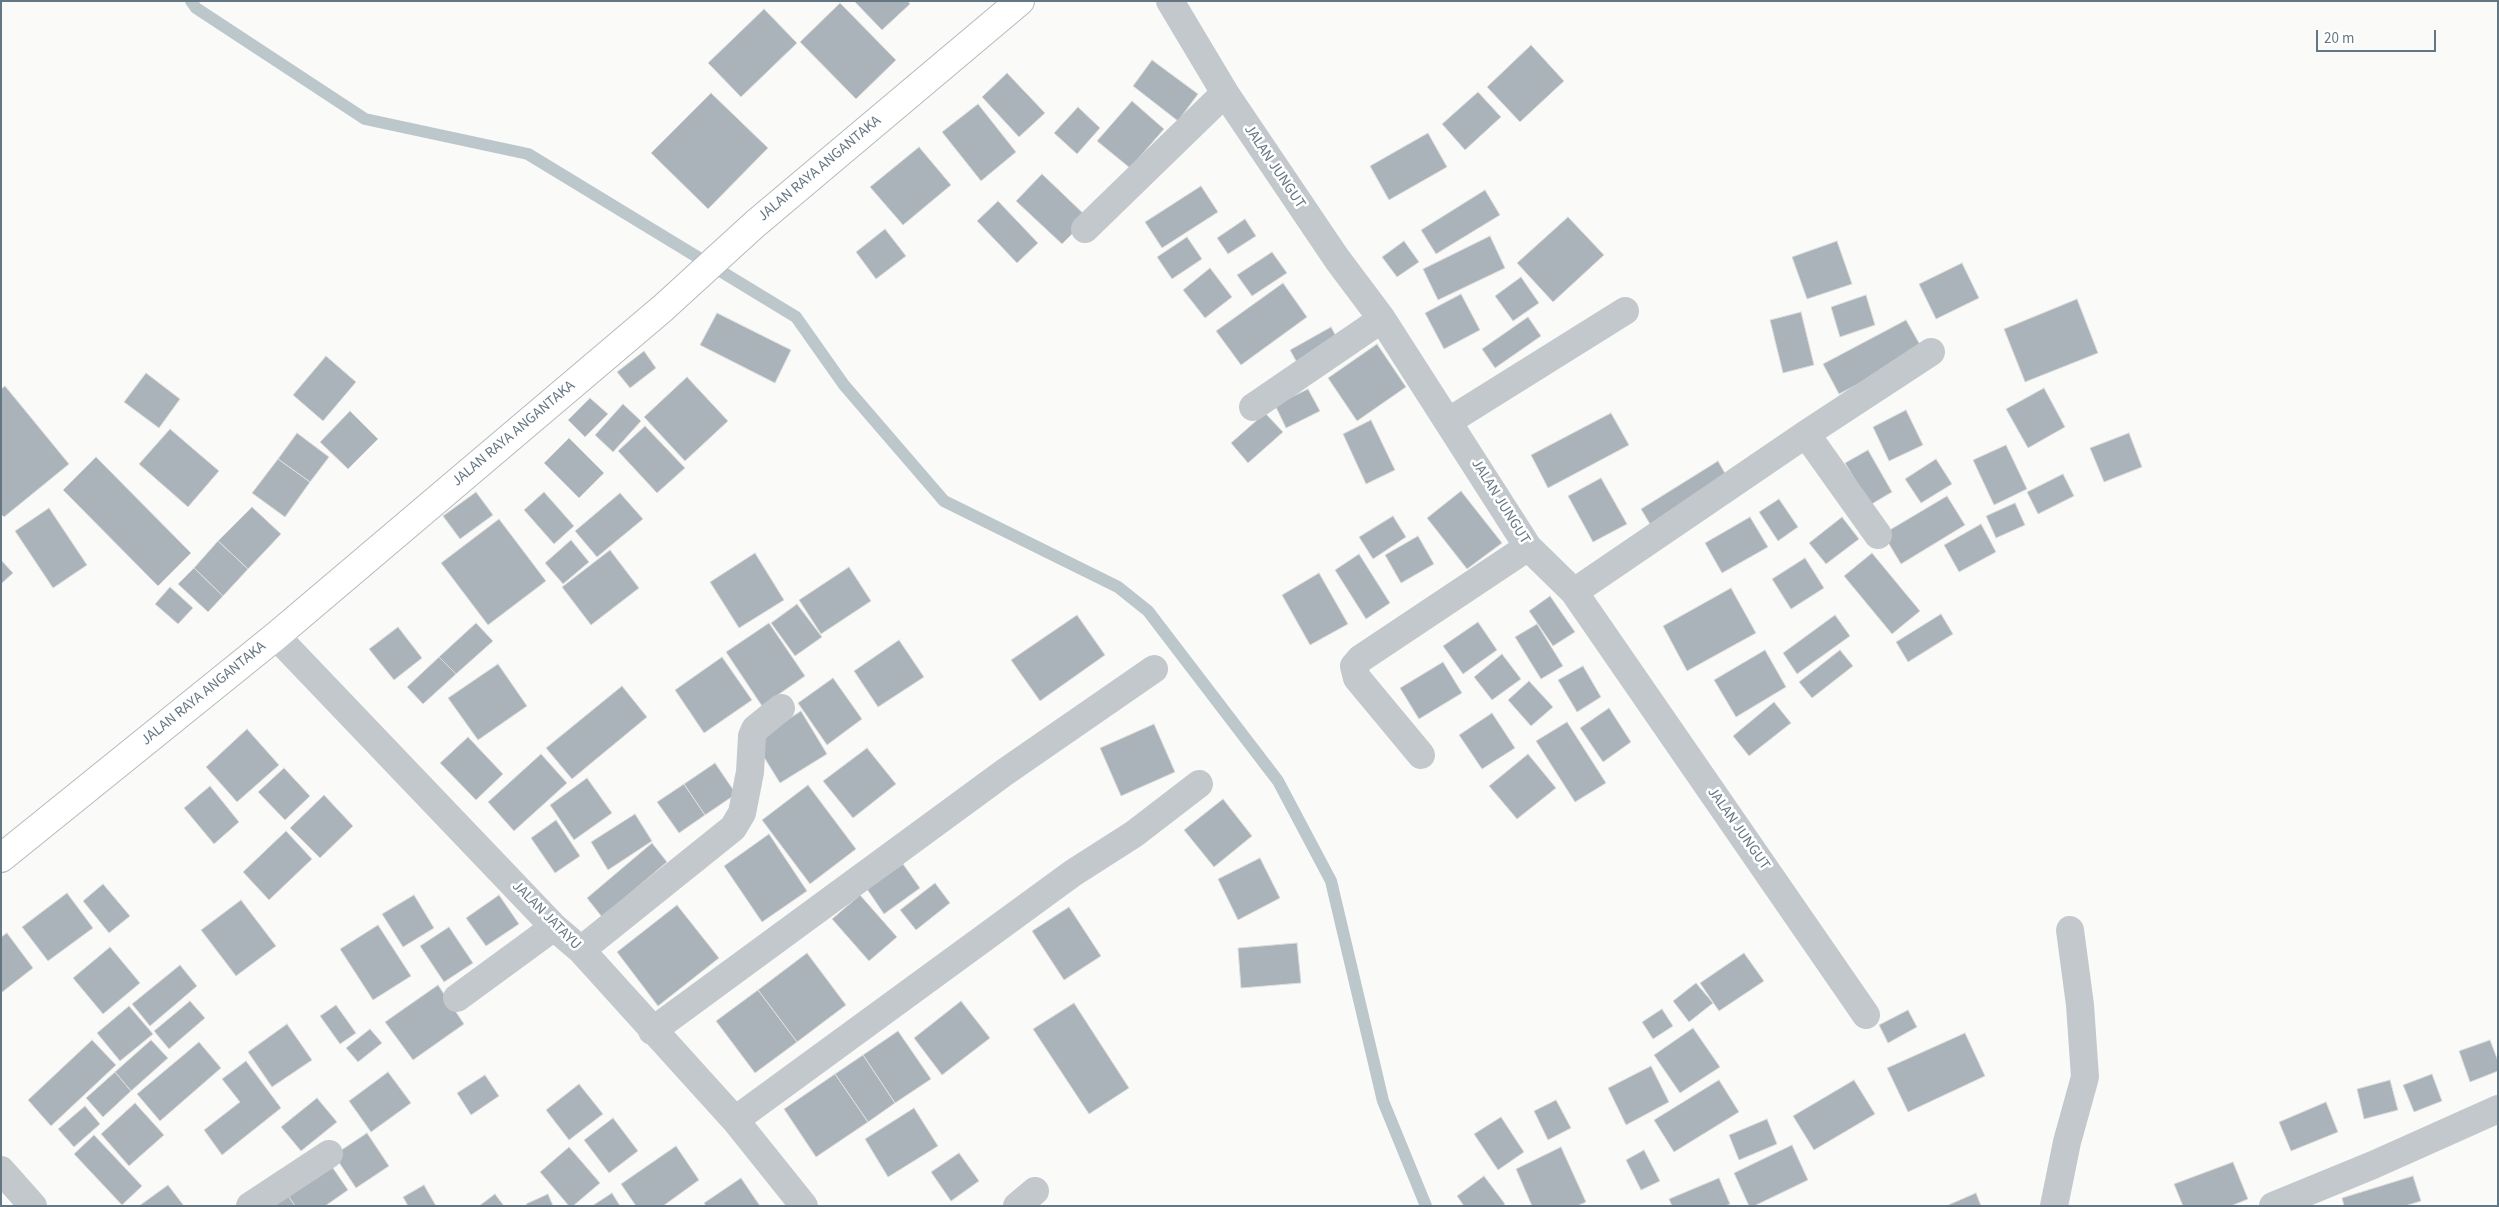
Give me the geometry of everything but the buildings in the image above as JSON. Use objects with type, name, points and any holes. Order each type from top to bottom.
[{"type":"main road","name":"JALAN RAYA ANGANTAKA","points":[[1,858],[276,636],[663,308],[755,224],[1020,1]]},
{"type":"street","name":"JALAN JUNGUT","points":[[1170,1],[1225,93],[1337,259],[1382,319],[1528,547],[1574,592],[1866,1015]]},
{"type":"street","points":[[1085,229],[1225,93]]},
{"type":"street","points":[[1448,421],[1625,311]]},
{"type":"street","points":[[1253,407],[1382,319]]},
{"type":"street","points":[[1574,592],[1806,434],[1931,352]]},
{"type":"street","points":[[1806,434],[1878,536]]},
{"type":"street","points":[[1421,755],[1357,678],[1354,666],[1360,659],[1528,547]]},
{"type":"street","name":"JALAN JATAYU","points":[[276,636],[554,927],[581,950],[652,1031],[735,1120],[804,1206]]},
{"type":"street","points":[[652,1031],[1005,772],[1154,669]]},
{"type":"street","points":[[581,950],[734,828],[742,813],[750,772],[752,736],[756,728],[781,708]]},
{"type":"street","points":[[735,1120],[1073,873],[1134,834],[1199,784]]},
{"type":"street","points":[[456,998],[554,927]]},
{"type":"street","points":[[2054,1206],[2067,1142],[2085,1077],[2080,1005],[2070,930]]},
{"type":"street","points":[[2272,1206],[2373,1165],[2498,1109]]},
{"type":"street","points":[[250,1206],[329,1154]]},
{"type":"street","points":[[1,1170],[33,1206]]},
{"type":"waterway","points":[[191,1],[196,8],[365,119],[528,154],[796,317],[844,385],[944,501],[1118,587],[1148,611],[1278,781],[1331,881],[1383,1101],[1426,1206]]}]
